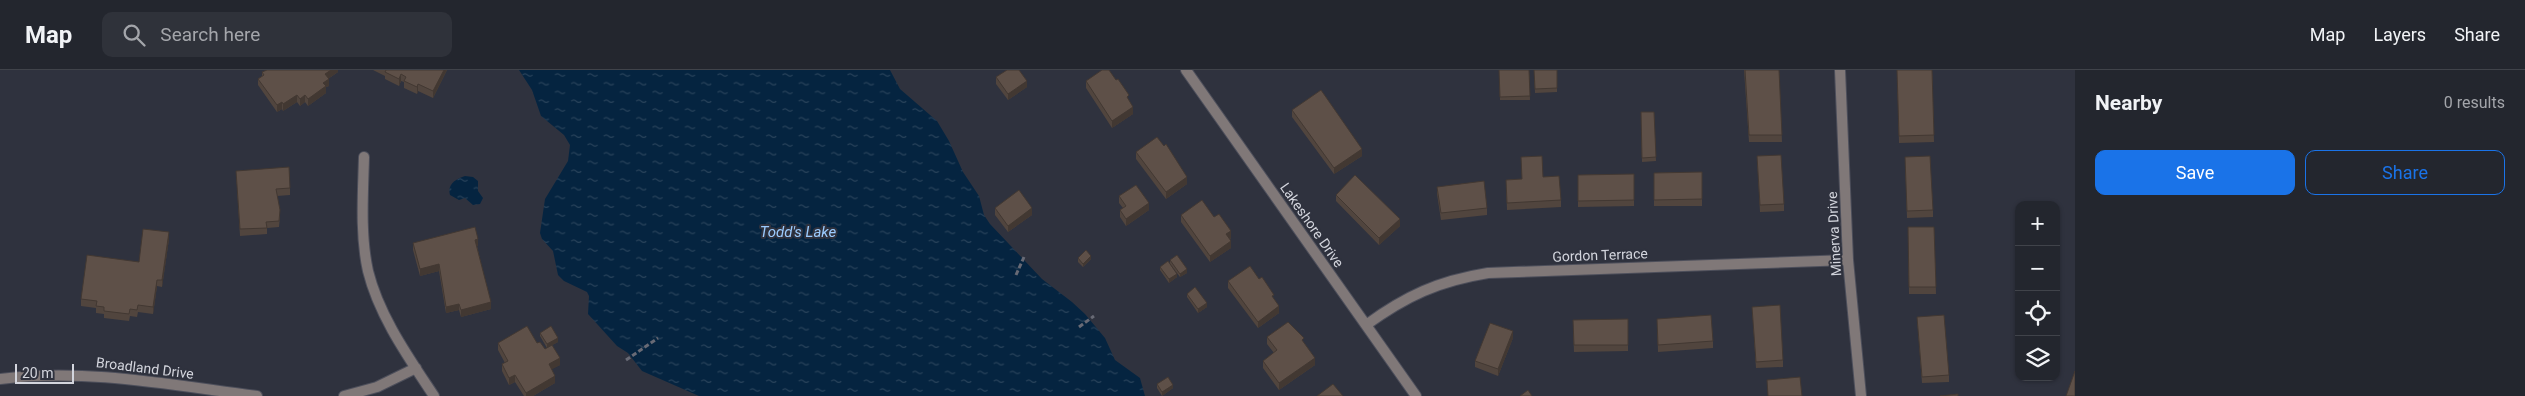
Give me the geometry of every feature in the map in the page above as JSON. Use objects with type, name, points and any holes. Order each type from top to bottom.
[{"type":"street","name":"Lakeshore Drive","points":[[1186,70],[1416,396]]},
{"type":"street","name":"Minerva Drive","points":[[1840,70],[1848,260],[1861,396]]},
{"type":"street","points":[[364,157],[364,227],[368,270],[378,300],[434,396]]},
{"type":"street","name":"Gordon Terrace","points":[[1366,325],[1390,308],[1428,287],[1462,277],[1488,273],[1848,260]]},
{"type":"street","points":[[344,396],[377,387],[416,368]]},
{"type":"street","name":"Broadland Drive","points":[[0,379],[40,374],[90,376],[256,396]]},
{"type":"path","points":[[1016,276],[1024,257]]},
{"type":"path","points":[[1079,328],[1094,316]]},
{"type":"path","points":[[626,360],[658,338]]},
{"type":"water","name":"Todd's Lake","points":[[519,70],[890,70],[900,89],[937,121],[949,141],[963,172],[979,196],[984,215],[990,224],[1042,279],[1085,314],[1105,338],[1115,360],[1140,378],[1145,396],[699,396],[642,371],[628,353],[617,346],[588,314],[589,296],[587,292],[564,281],[558,275],[553,251],[542,239],[540,233],[545,199],[568,161],[570,145],[564,135],[541,116],[532,90]]},
{"type":"water","points":[[465,176],[473,177],[478,181],[478,191],[483,198],[480,204],[473,205],[465,198],[459,200],[450,195],[451,185],[456,180]]},
{"type":"building","points":[[267,70],[331,70],[325,74],[329,79],[323,83],[326,86],[308,99],[305,95],[300,99],[297,95],[283,104],[282,102],[277,105],[258,79],[264,75],[262,72]]},
{"type":"building","points":[[386,70],[444,70],[433,91],[418,84],[417,87],[404,81],[406,77],[401,74],[399,79],[385,72]]},
{"type":"building","points":[[1007,70],[1019,70],[1027,81],[1008,94],[996,77]]},
{"type":"building","points":[[1102,70],[1109,70],[1116,80],[1118,79],[1129,95],[1127,97],[1133,107],[1112,121],[1086,81]]},
{"type":"building","points":[[1499,70],[1529,70],[1530,96],[1500,97]]},
{"type":"building","points":[[1534,70],[1557,70],[1557,88],[1535,89]]},
{"type":"building","points":[[1745,70],[1779,70],[1782,135],[1749,135]]},
{"type":"building","points":[[1897,70],[1932,70],[1934,135],[1899,136]]},
{"type":"building","points":[[1321,90],[1362,149],[1334,168],[1292,110]]},
{"type":"building","points":[[1641,112],[1654,112],[1656,157],[1642,158]]},
{"type":"building","points":[[1157,137],[1164,146],[1166,144],[1187,177],[1166,192],[1136,152]]},
{"type":"building","points":[[1781,155],[1784,204],[1760,205],[1757,156]]},
{"type":"building","points":[[1542,156],[1543,177],[1559,176],[1561,200],[1507,203],[1506,180],[1522,179],[1521,157]]},
{"type":"building","points":[[1930,156],[1933,210],[1907,211],[1905,157]]},
{"type":"building","points":[[289,167],[290,188],[276,189],[280,210],[279,221],[266,222],[267,228],[240,229],[236,171]]},
{"type":"building","points":[[1702,172],[1702,199],[1654,200],[1654,173]]},
{"type":"building","points":[[1634,174],[1634,200],[1578,201],[1578,175]]},
{"type":"building","points":[[1355,175],[1400,219],[1379,238],[1336,195]]},
{"type":"building","points":[[1484,181],[1487,208],[1441,213],[1437,187]]},
{"type":"building","points":[[1136,185],[1149,203],[1126,219],[1120,210],[1126,206],[1119,196]]},
{"type":"building","points":[[1019,190],[1032,208],[1008,226],[995,208]]},
{"type":"building","points":[[1202,200],[1214,217],[1219,214],[1231,231],[1226,234],[1231,241],[1210,256],[1181,215]]},
{"type":"building","points":[[475,227],[478,239],[475,240],[491,302],[461,310],[459,304],[446,307],[439,264],[420,269],[413,243]]},
{"type":"building","points":[[1908,227],[1934,227],[1936,287],[1909,287]]},
{"type":"building","points":[[143,229],[169,232],[162,280],[157,280],[153,307],[138,305],[137,310],[130,309],[129,314],[104,311],[104,307],[96,306],[97,301],[81,299],[87,255],[139,262]]},
{"type":"building","points":[[1086,250],[1091,256],[1083,264],[1078,258]]},
{"type":"building","points":[[1177,255],[1187,269],[1180,274],[1170,260]]},
{"type":"building","points":[[1168,261],[1177,274],[1169,279],[1160,267]]},
{"type":"building","points":[[1250,266],[1259,279],[1262,277],[1279,306],[1258,322],[1228,281]]},
{"type":"building","points":[[1195,287],[1207,303],[1198,309],[1187,294]]},
{"type":"building","points":[[1780,305],[1783,360],[1756,362],[1752,307]]},
{"type":"building","points":[[1711,315],[1713,341],[1658,345],[1657,319]]},
{"type":"building","points":[[1944,315],[1949,375],[1922,377],[1917,317]]},
{"type":"building","points":[[1628,319],[1628,345],[1574,345],[1573,320]]},
{"type":"building","points":[[1288,322],[1304,338],[1302,340],[1315,358],[1279,383],[1263,361],[1277,350],[1267,337]]},
{"type":"building","points":[[1490,323],[1513,331],[1498,369],[1475,361]]},
{"type":"building","points":[[527,326],[537,343],[540,342],[545,349],[552,345],[560,358],[549,364],[555,376],[526,393],[515,375],[509,378],[502,364],[508,361],[498,343]]},
{"type":"building","points":[[551,326],[558,338],[547,344],[540,333]]},
{"type":"building","points":[[2075,371],[2075,396],[2066,396]]},
{"type":"building","points":[[1168,377],[1173,385],[1162,392],[1157,384]]},
{"type":"building","points":[[1800,377],[1802,396],[1768,396],[1767,380]]},
{"type":"building","points":[[1333,384],[1343,396],[1317,396]]},
{"type":"building","points":[[1528,390],[1532,396],[1520,396]]},
{"type":"building","points":[[1958,394],[1958,396],[1940,396]]}]
